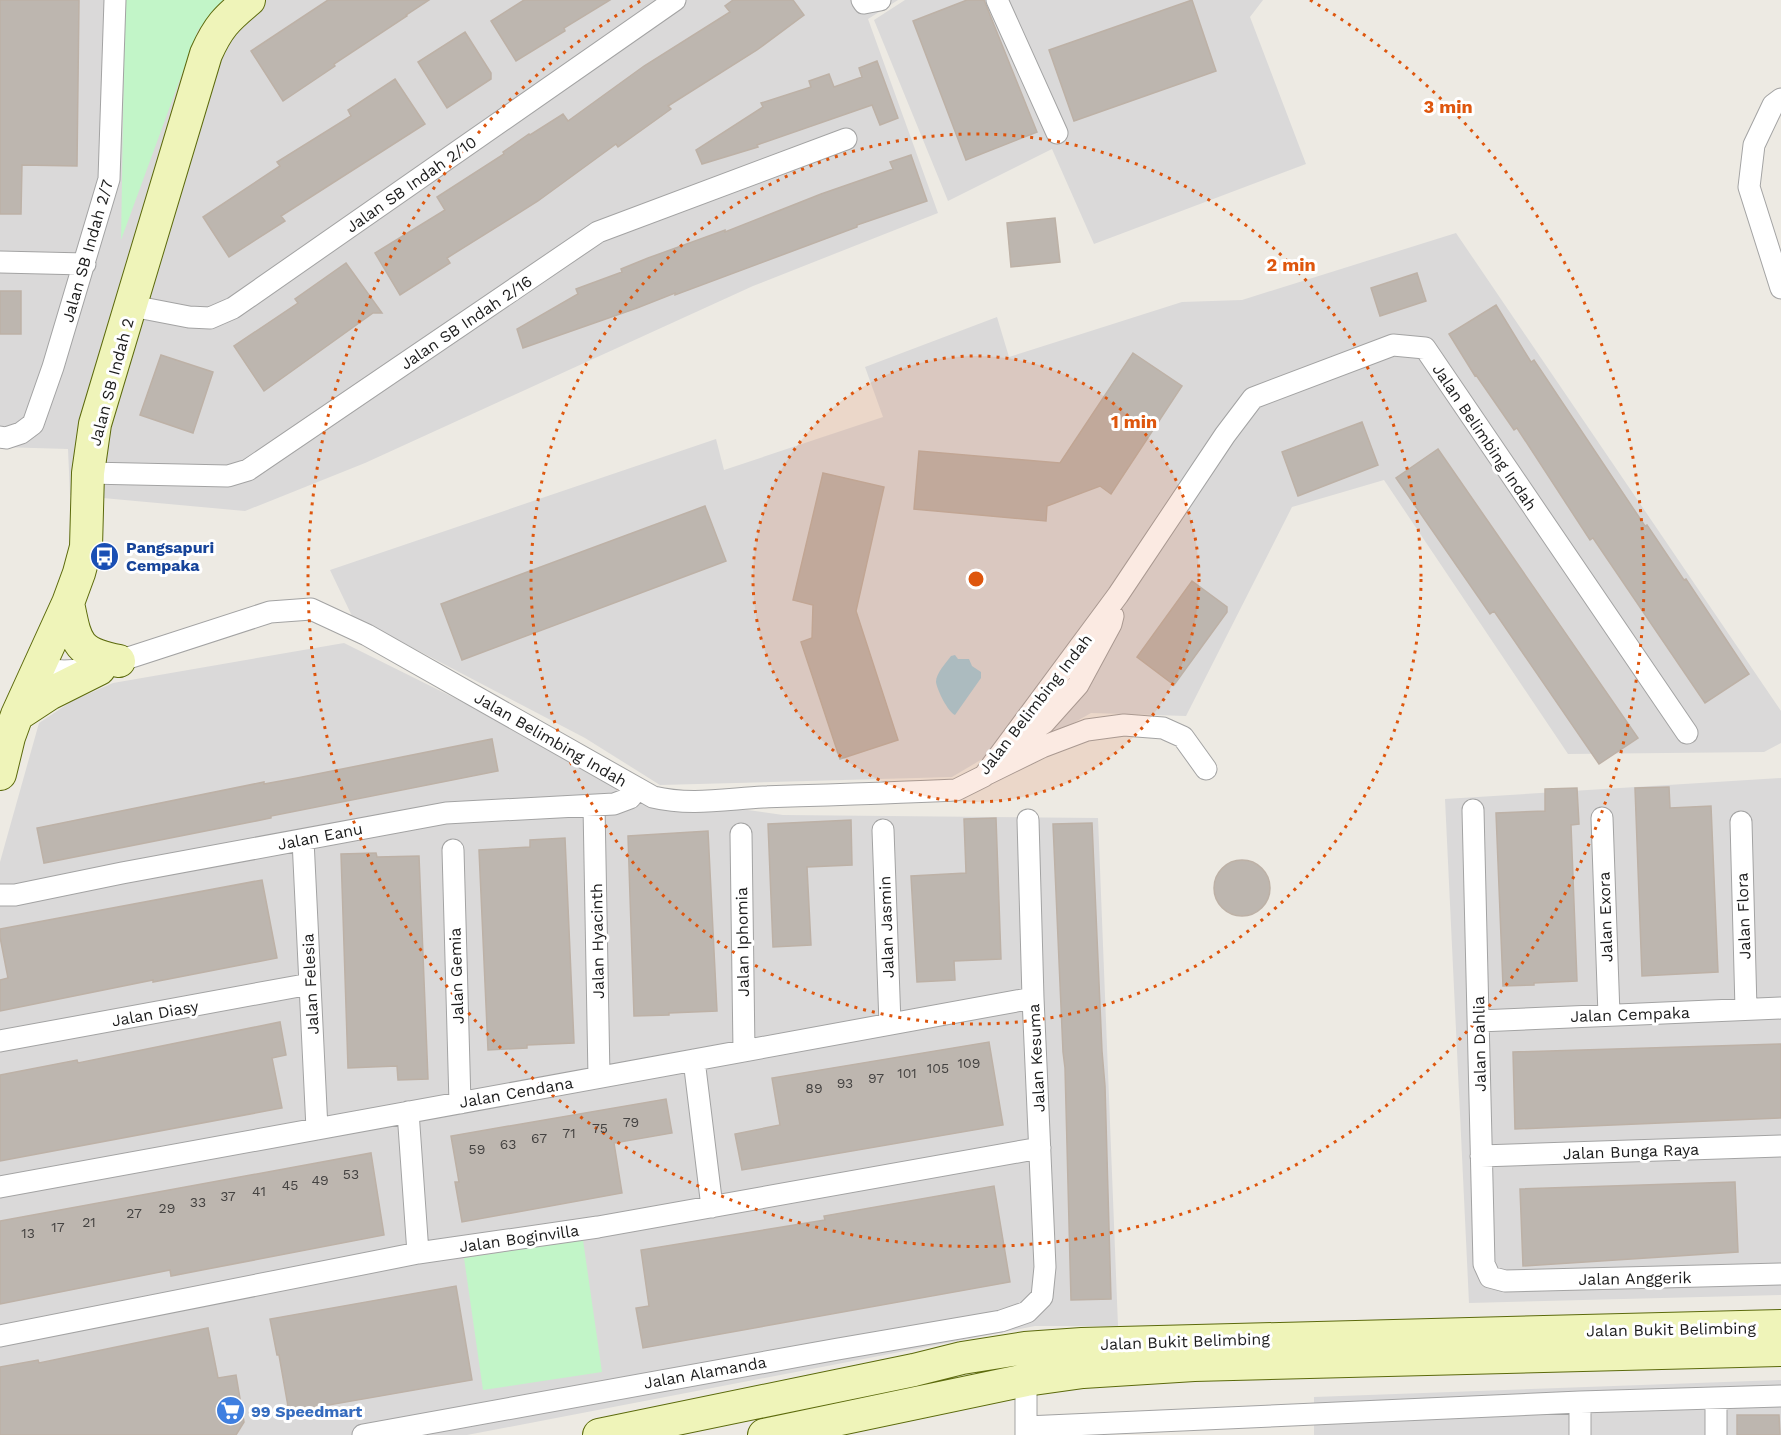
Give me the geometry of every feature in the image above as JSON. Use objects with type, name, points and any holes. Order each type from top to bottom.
[{"type":"main road","name":"Jalan SB Indah 2","points":[[0,774],[8,729],[68,603],[79,573],[86,547],[88,473],[95,424],[206,54],[215,33],[226,19],[249,0]]},
{"type":"main road","points":[[8,729],[49,694],[109,665],[84,649],[74,633],[68,603]]},
{"type":"main road","name":"Jalan Bukit Belimbing","points":[[598,1435],[914,1370],[962,1358],[1025,1348],[1193,1340],[1781,1326]]},
{"type":"main road","name":"Jalan Bukit Belimbing","points":[[764,1435],[1026,1380],[1083,1372],[1194,1365],[1781,1350]]},
{"type":"street","name":"Jalan SB Indah 2/7","points":[[0,437],[6,438],[21,434],[33,424],[85,264],[109,178],[115,0]]},
{"type":"street","name":"Jalan SB Indah 2/10","points":[[132,306],[189,317],[210,318],[233,308],[675,0]]},
{"type":"street","points":[[997,0],[1057,133]]},
{"type":"street","points":[[1781,99],[1773,105],[1754,145],[1749,187],[1781,288]]},
{"type":"street","name":"Jalan SB Indah 2/16","points":[[88,473],[228,476],[248,470],[598,232],[846,139]]},
{"type":"street","points":[[0,262],[85,264]]},
{"type":"street","name":"Jalan Belimbing Indah","points":[[37,669],[64,670],[109,665],[270,612],[311,609],[367,635],[653,797],[672,801],[697,802],[760,797],[956,790],[984,776],[1118,595],[1225,435],[1253,398],[1393,345],[1425,348],[1687,734]]},
{"type":"street","points":[[984,776],[1042,747],[1087,730],[1124,725],[1162,728],[1183,737],[1206,769]]},
{"type":"street","name":"Jalan Eanu","points":[[0,895],[15,895],[446,813],[614,804],[630,798],[637,789]]},
{"type":"street","name":"Jalan Hyacinth","points":[[594,806],[599,1077]]},
{"type":"street","name":"Jalan Dahlia","points":[[1473,810],[1484,1264],[1491,1277]]},
{"type":"street","name":"Jalan Exora","points":[[1602,818],[1609,1015]]},
{"type":"street","name":"Jalan Kesuma","points":[[1028,820],[1045,1267],[1042,1297]]},
{"type":"street","name":"Jalan Flora","points":[[1741,822],[1746,1009]]},
{"type":"street","name":"Jalan Jasmin","points":[[883,831],[890,1024]]},
{"type":"street","name":"Jalan Iphomia","points":[[741,834],[744,1051]]},
{"type":"street","name":"Jalan Felesia","points":[[303,840],[317,1129]]},
{"type":"street","name":"Jalan Gemia","points":[[453,850],[460,1103]]},
{"type":"street","name":"Jalan Diasy","points":[[0,1041],[310,984]]},
{"type":"street","name":"Jalan Cendana","points":[[0,1187],[1033,998]]},
{"type":"street","name":"Jalan Cempaka","points":[[1479,1021],[1781,1008]]},
{"type":"street","points":[[694,1060],[712,1207]]},
{"type":"street","points":[[408,1112],[418,1253]]},
{"type":"street","name":"Jalan Bunga Raya","points":[[1481,1156],[1781,1146]]},
{"type":"street","name":"Jalan Boginvilla","points":[[0,1336],[418,1253],[598,1227],[1040,1148]]},
{"type":"street","name":"Jalan Anggerik","points":[[1491,1277],[1505,1281],[1781,1274]]},
{"type":"street","name":"Jalan Alamanda","points":[[363,1435],[1001,1321],[1027,1312],[1042,1297]]},
{"type":"street","points":[[1025,1348],[1026,1431],[1580,1402],[1781,1396]]},
{"type":"street","points":[[1716,1399],[1716,1435]]},
{"type":"street","points":[[1580,1402],[1580,1435]]},
{"type":"shaded area","points":[[0,0],[898,0],[868,19],[938,213],[753,286],[365,463],[245,511],[70,495],[68,449],[0,447]]},
{"type":"shaded area","points":[[905,0],[1263,0],[1250,17],[1306,164],[1094,244],[1052,149],[948,201],[874,20]]},
{"type":"shaded area","points":[[1456,233],[1781,711],[1781,743],[1764,752],[1568,754],[1384,480],[1292,507],[1186,716],[1091,713],[1042,741],[989,755],[952,777],[660,785],[585,738],[352,616],[330,570],[716,439],[724,470],[883,417],[865,367],[997,317],[1009,357],[1182,302],[1242,300]]},
{"type":"shaded area","points":[[344,643],[654,797],[783,815],[1098,818],[1118,1326],[1035,1326],[467,1435],[0,1435],[0,862],[39,723],[72,701],[113,683]]},
{"type":"shaded area","points":[[1781,778],[1781,1295],[1469,1303],[1445,799]]},
{"type":"shaded area","points":[[1781,1380],[1781,1435],[1314,1435],[1314,1397]]},
{"type":"green space","points":[[125,0],[228,0],[198,30],[121,240]]},
{"type":"green space","points":[[583,1240],[602,1372],[483,1390],[464,1258]]},
{"type":"water","points":[[955,655],[958,659],[969,659],[972,666],[981,672],[981,678],[955,715],[943,700],[936,682],[942,668],[951,656]]},
{"type":"building","points":[[0,0],[79,0],[77,166],[22,165],[21,214],[0,214]]},
{"type":"building","points":[[328,0],[429,0],[283,101],[251,51]]},
{"type":"building","points":[[524,0],[610,0],[516,61],[491,21]]},
{"type":"building","points":[[733,0],[793,0],[804,15],[757,50],[668,106],[671,109],[618,147],[616,144],[538,201],[447,258],[450,263],[400,295],[375,253],[445,210],[437,197],[504,154],[503,152],[529,134],[563,114],[568,121],[644,66],[730,12],[725,6]]},
{"type":"building","points":[[967,0],[984,0],[1037,132],[966,160],[913,21]]},
{"type":"building","points":[[1192,0],[1216,71],[1074,121],[1049,50]]},
{"type":"building","points":[[465,32],[491,73],[491,79],[447,108],[418,62]]},
{"type":"building","points":[[877,61],[898,118],[880,125],[872,105],[757,145],[758,147],[702,164],[696,150],[763,107],[761,103],[811,87],[809,81],[829,74],[834,87],[862,77],[859,68]]},
{"type":"building","points":[[395,79],[425,124],[281,216],[285,221],[229,257],[203,217],[280,166],[277,162],[351,116],[348,110]]},
{"type":"building","points":[[911,155],[927,201],[857,225],[857,227],[675,295],[675,293],[523,348],[517,329],[578,294],[576,289],[622,272],[621,269],[648,258],[725,230],[725,232],[821,194],[893,169],[890,162]]},
{"type":"building","points":[[1055,218],[1060,262],[1011,267],[1007,223]]},
{"type":"building","points":[[346,263],[382,313],[373,313],[264,391],[234,346],[298,303],[295,299]]},
{"type":"building","points":[[1417,273],[1426,301],[1380,316],[1371,288]]},
{"type":"building","points":[[0,291],[21,291],[21,334],[0,334]]},
{"type":"building","points":[[1496,305],[1531,362],[1534,360],[1645,526],[1647,525],[1684,580],[1686,579],[1749,674],[1705,703],[1593,538],[1590,540],[1517,428],[1514,430],[1475,376],[1449,334]]},
{"type":"building","points":[[1133,353],[1182,386],[1111,494],[1100,486],[1047,506],[1046,521],[914,509],[919,451],[1060,463]]},
{"type":"building","points":[[161,355],[213,372],[193,433],[140,415]]},
{"type":"building","points":[[1362,422],[1378,465],[1298,496],[1282,452]]},
{"type":"building","points":[[1438,449],[1638,738],[1599,764],[1494,611],[1490,614],[1396,478]]},
{"type":"building","points":[[823,473],[884,487],[856,611],[898,740],[840,759],[801,642],[812,638],[813,605],[793,600]]},
{"type":"building","points":[[705,506],[726,561],[462,660],[441,604]]},
{"type":"building","points":[[1192,581],[1227,607],[1227,612],[1174,685],[1137,657]]},
{"type":"building","points":[[492,739],[498,771],[44,863],[37,828]]},
{"type":"building","points":[[1669,787],[1670,808],[1711,806],[1718,972],[1642,976],[1635,788]]},
{"type":"building","points":[[1577,788],[1579,824],[1571,825],[1577,981],[1503,986],[1496,813],[1545,811],[1545,789]]},
{"type":"building","points":[[996,818],[1001,959],[954,961],[955,980],[917,982],[911,876],[966,873],[964,819]]},
{"type":"building","points":[[851,820],[852,865],[807,867],[811,945],[773,947],[768,824]]},
{"type":"building","points":[[1092,823],[1105,1086],[1111,1299],[1071,1300],[1065,1068],[1053,824]]},
{"type":"building","points":[[708,831],[717,1011],[634,1016],[628,836]]},
{"type":"building","points":[[565,838],[574,1043],[527,1045],[527,1048],[488,1050],[479,850],[530,847],[530,840]]},
{"type":"building","points":[[376,853],[377,857],[419,856],[428,1079],[398,1080],[397,1066],[348,1068],[341,854]]},
{"type":"building","points":[[1236,860],[1248,860],[1262,868],[1270,882],[1268,899],[1262,908],[1248,916],[1236,916],[1219,904],[1214,894],[1214,882],[1226,865]]},
{"type":"building","points":[[262,880],[277,958],[0,1011],[0,980],[8,978],[0,929]]},
{"type":"building","points":[[280,1022],[286,1055],[272,1058],[282,1108],[0,1161],[0,1075],[77,1060],[78,1063]]},
{"type":"building","points":[[989,1042],[1003,1125],[742,1170],[735,1134],[780,1125],[772,1078]]},
{"type":"building","points":[[1781,1044],[1781,1118],[1515,1129],[1513,1052]]},
{"type":"building","points":[[666,1099],[672,1133],[614,1143],[622,1193],[462,1222],[455,1182],[459,1182],[451,1136]]},
{"type":"building","points":[[371,1153],[384,1235],[171,1276],[170,1270],[0,1304],[0,1221]]},
{"type":"building","points":[[1735,1182],[1738,1252],[1523,1266],[1520,1189]]},
{"type":"building","points":[[994,1186],[1010,1282],[643,1348],[636,1308],[649,1306],[641,1250],[825,1220],[824,1216]]},
{"type":"building","points":[[456,1286],[472,1380],[289,1412],[270,1319]]},
{"type":"building","points":[[208,1328],[218,1378],[236,1375],[244,1422],[236,1435],[0,1435],[0,1367],[38,1360],[39,1363]]},
{"type":"building","points":[[1737,1415],[1779,1415],[1780,1435],[1737,1435]]},
{"type":"place","name":"Pangsapuri Cempaka","points":[[105,556]]},
{"type":"place","name":"99 Speedmart","points":[[230,1411]]}]
